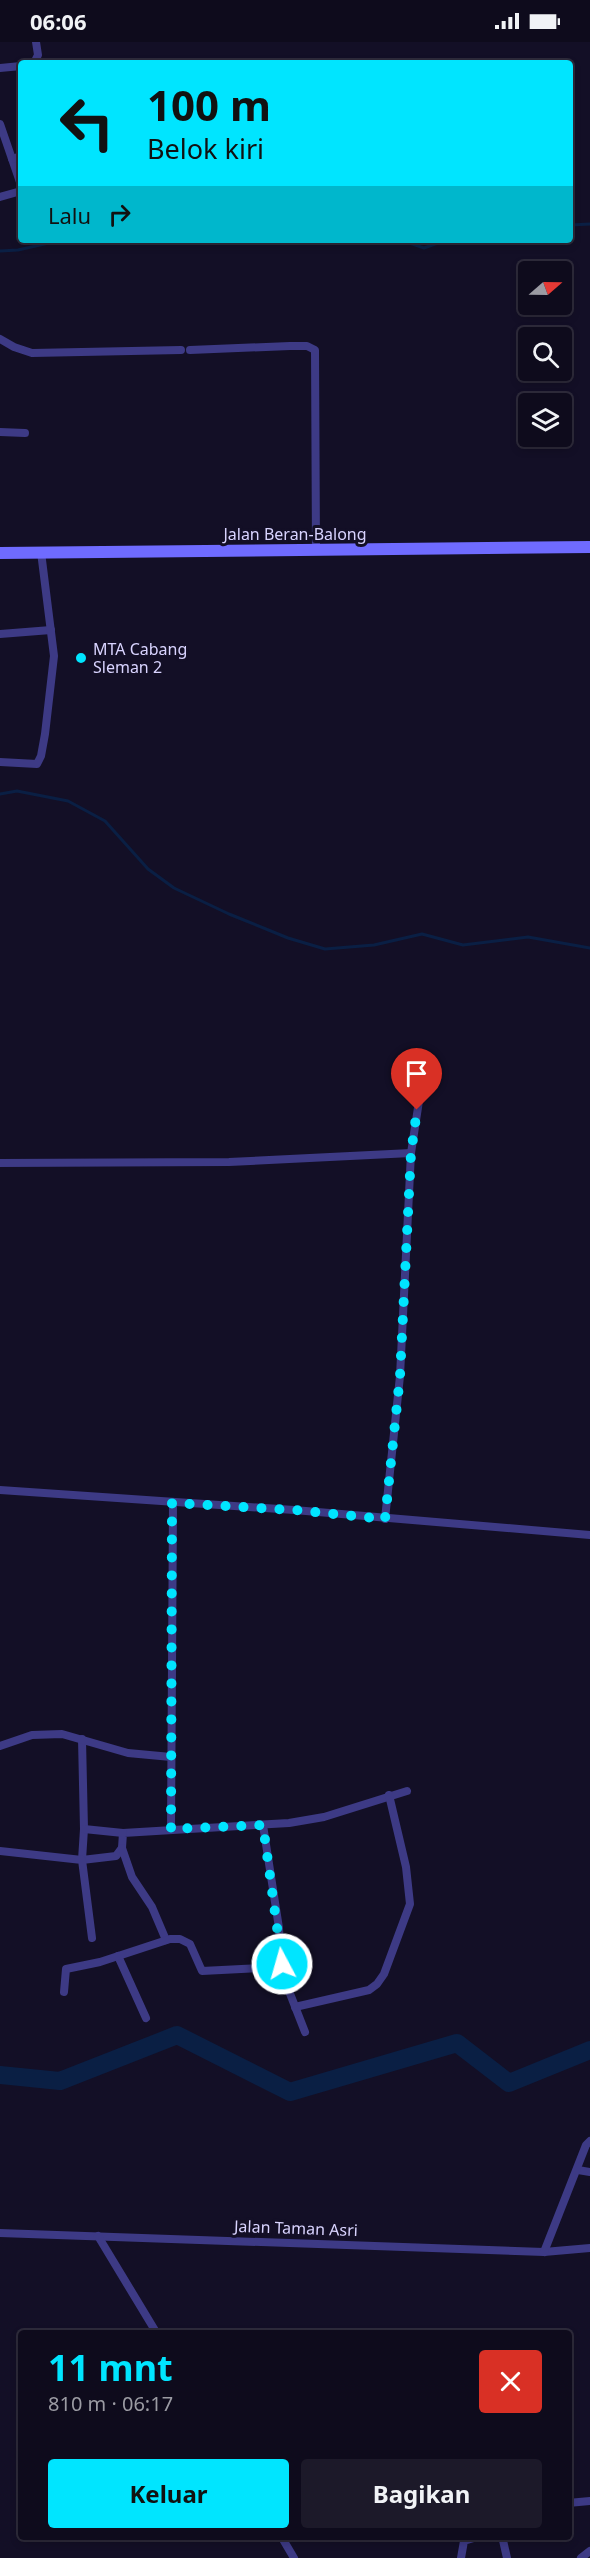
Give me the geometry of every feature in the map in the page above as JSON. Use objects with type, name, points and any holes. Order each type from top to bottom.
[{"type":"main road","name":"Jalan Beran-Balong","points":[[0,553],[590,547]]},
{"type":"street","points":[[36,42],[36,60]]},
{"type":"street","points":[[0,68],[18,66]]},
{"type":"street","points":[[0,124],[16,158]]},
{"type":"street","points":[[0,197],[18,192]]},
{"type":"street","points":[[0,339],[32,353],[181,350]]},
{"type":"street","points":[[190,350],[307,346],[315,350],[316,551]]},
{"type":"street","points":[[0,432],[25,433]]},
{"type":"street","points":[[0,762],[31,765],[37,764],[41,756],[54,673],[41,552]]},
{"type":"street","points":[[0,634],[51,630]]},
{"type":"street","points":[[385,1519],[400,1376],[411,1153],[421,1088]]},
{"type":"street","points":[[0,1164],[229,1162],[411,1153]]},
{"type":"street","points":[[0,1490],[294,1510],[590,1535]]},
{"type":"street","points":[[171,1829],[172,1503]]},
{"type":"street","points":[[0,1746],[45,1734],[82,1739],[128,1753],[171,1757]]},
{"type":"street","points":[[82,1739],[84,1829],[82,1860],[92,1938]]},
{"type":"street","points":[[84,1829],[123,1833],[263,1825],[324,1817],[407,1791]]},
{"type":"street","points":[[295,2007],[369,1990],[384,1974],[410,1904],[406,1867],[389,1795]]},
{"type":"street","points":[[263,1825],[279,1928],[282,1964],[280,1968],[305,2032]]},
{"type":"street","points":[[123,1833],[122,1848],[132,1877],[152,1907],[166,1940]]},
{"type":"street","points":[[0,1851],[82,1860],[116,1856],[122,1848]]},
{"type":"street","points":[[64,1992],[66,1969],[118,1956],[166,1940],[180,1939],[190,1944],[202,1971],[280,1968]]},
{"type":"street","points":[[118,1956],[146,2018]]},
{"type":"street","points":[[544,2252],[586,2145],[590,2141]]},
{"type":"street","points":[[578,2170],[590,2172]]},
{"type":"street","name":"Jalan Taman Asri","points":[[0,2233],[544,2252],[590,2248]]},
{"type":"street","points":[[98,2236],[155,2330]]},
{"type":"street","points":[[572,2503],[590,2501]]},
{"type":"street","points":[[283,2540],[294,2558]]},
{"type":"street","points":[[461,2558],[464,2541],[467,2540]]},
{"type":"street","points":[[503,2540],[507,2558]]},
{"type":"street","points":[[581,2558],[590,2551]]},
{"type":"waterway","points":[[573,225],[590,224]]},
{"type":"waterway","points":[[0,251],[18,250],[49,243]]},
{"type":"waterway","points":[[410,243],[424,248],[438,243]]},
{"type":"waterway","points":[[0,794],[17,791],[68,801],[105,821],[148,869],[174,888],[288,938],[325,949],[374,945],[422,934],[463,945],[528,937],[590,948]]},
{"type":"waterway","points":[[0,2075],[60,2081],[177,2035],[290,2092],[457,2043],[509,2083],[590,2050]]},
{"type":"place","name":"MTA Cabang Sleman 2","points":[[81,658]]},
{"type":"route","points":[[282,1964],[263,1825],[171,1829],[172,1503],[294,1510],[385,1519],[400,1376],[411,1153],[417,1110]]}]
